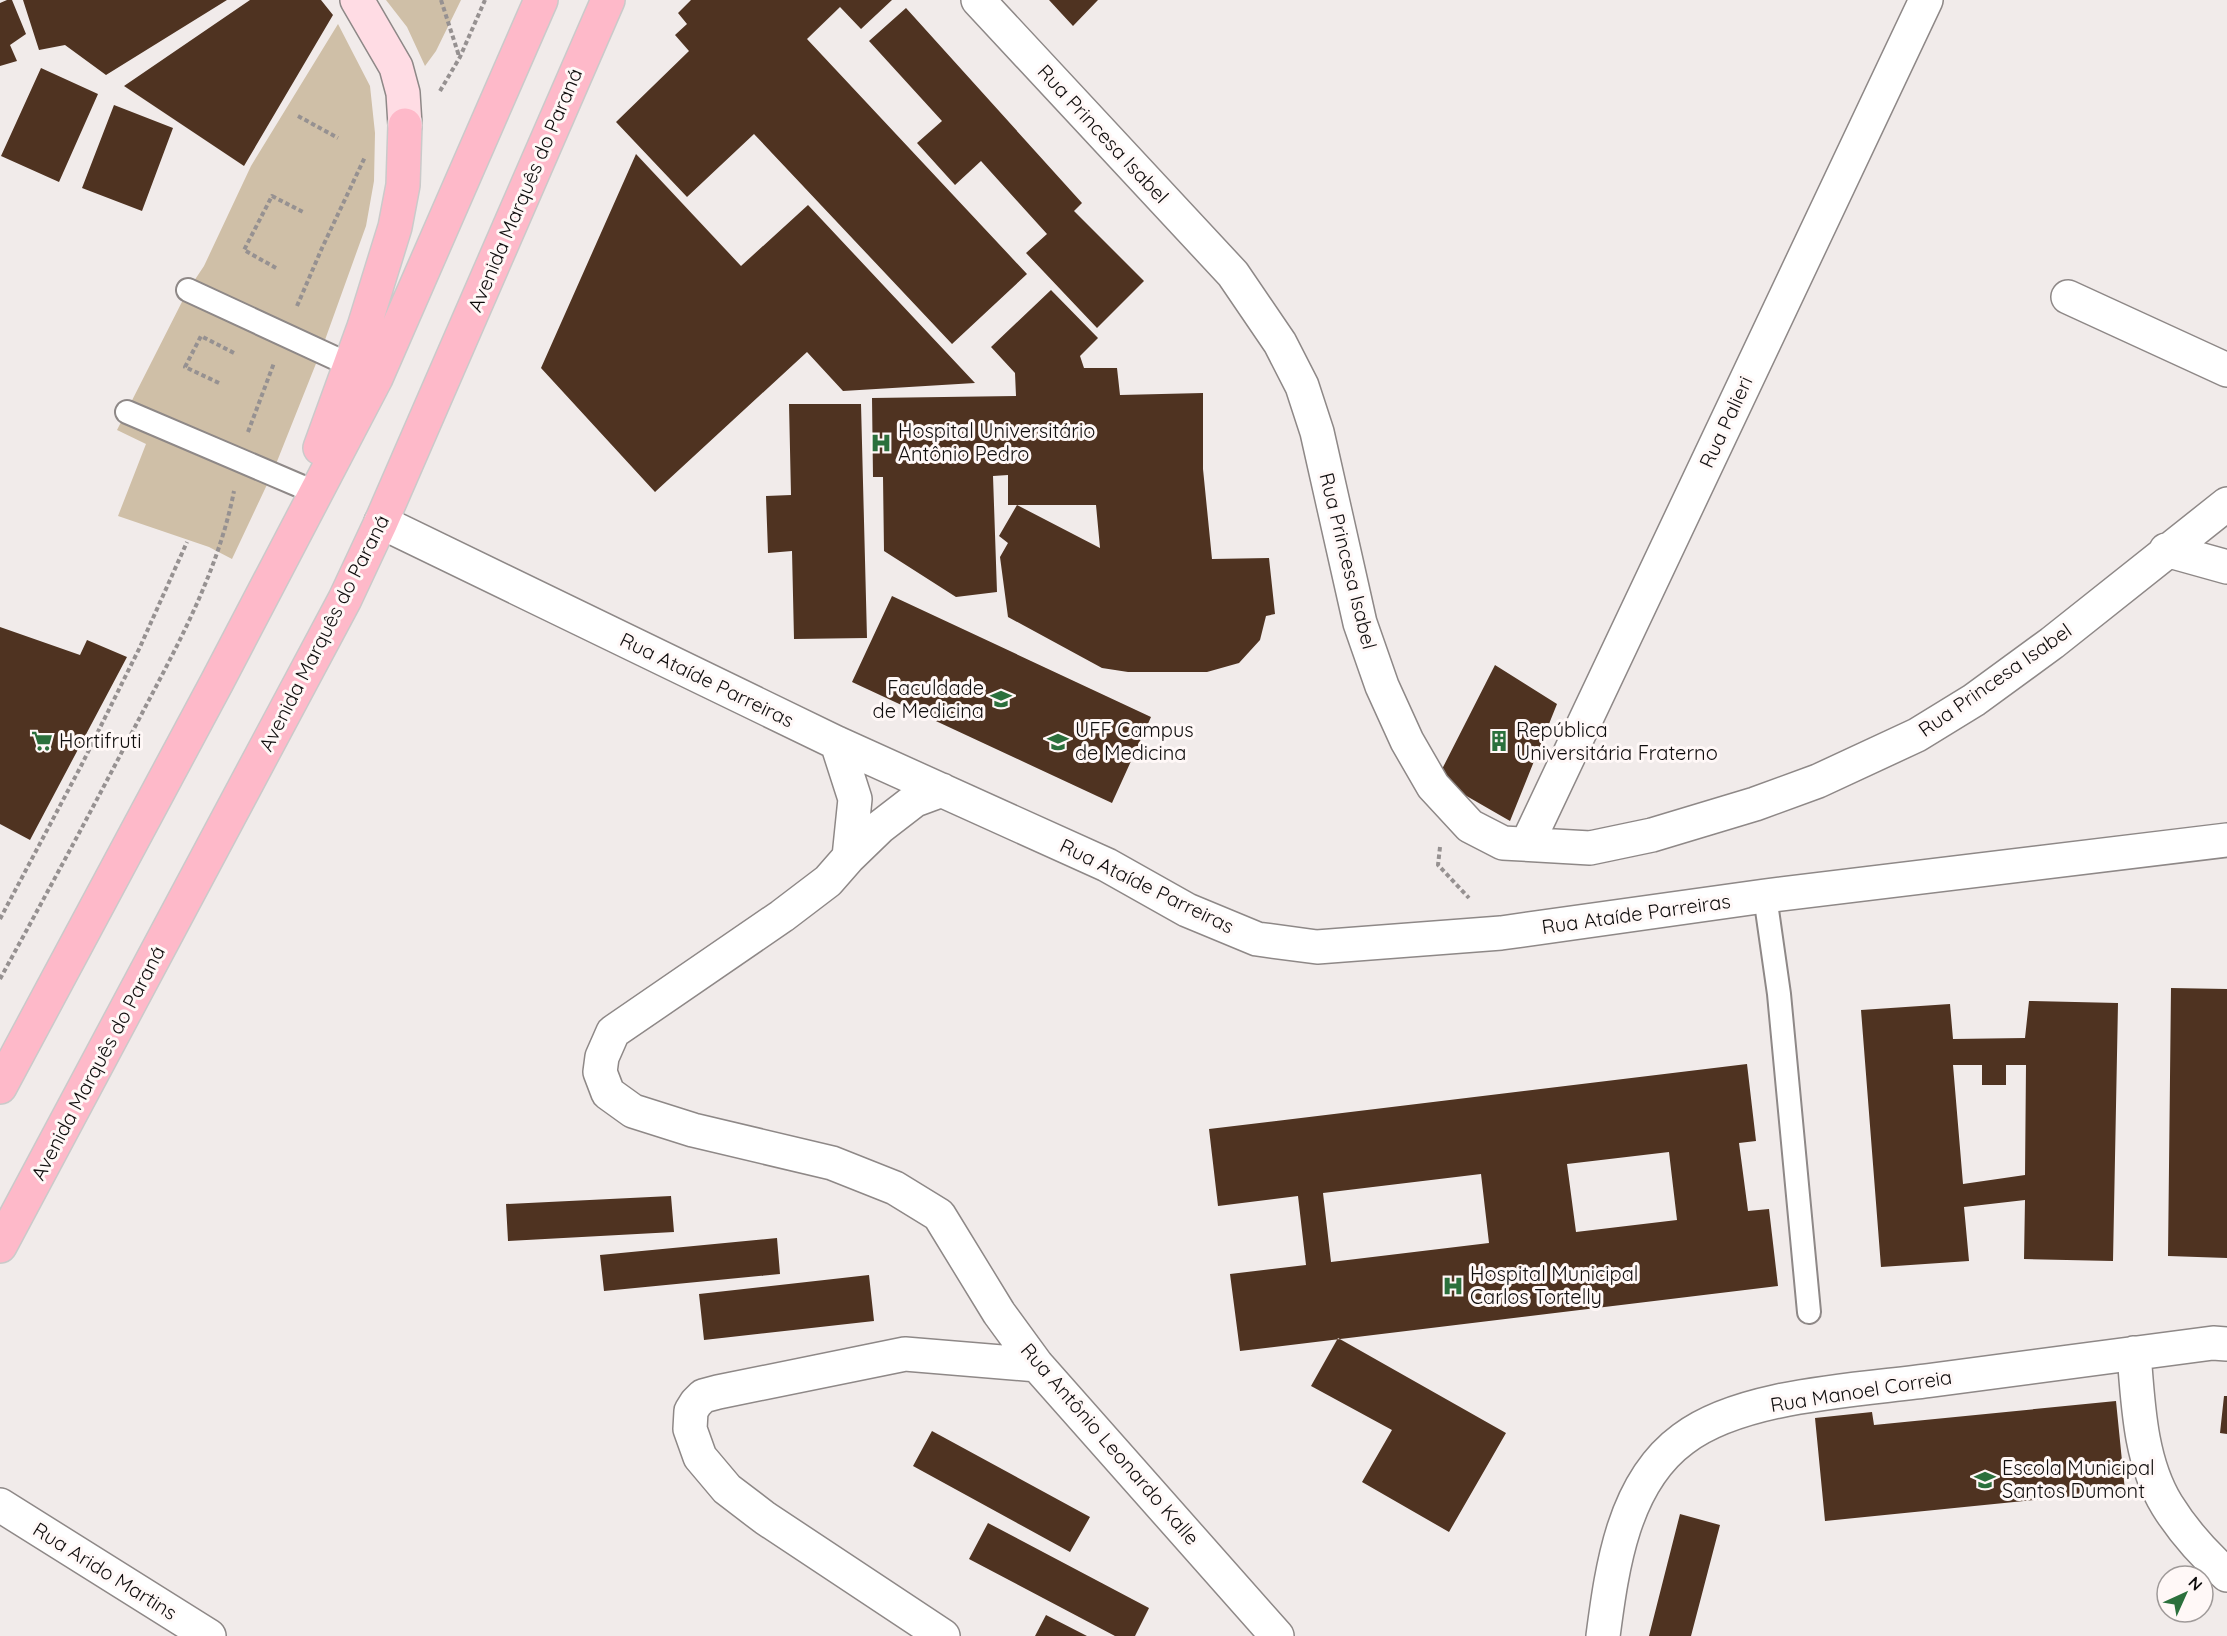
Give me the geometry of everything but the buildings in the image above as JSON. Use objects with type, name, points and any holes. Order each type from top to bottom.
[{"type":"main road","points":[[268,581],[272,566],[305,489],[350,365],[395,227],[403,185],[405,125],[403,93],[396,67],[357,0]]},
{"type":"main road","points":[[0,1087],[222,673],[376,378],[541,0]]},
{"type":"main road","name":"Avenida Marquês do Paraná","points":[[0,1246],[345,599],[381,522],[608,0]]},
{"type":"street","name":"Rua Princesa Isabel","points":[[978,0],[1233,274],[1280,343],[1302,386],[1317,432],[1360,623],[1382,686],[1407,741],[1433,786],[1470,826],[1503,843],[1590,849],[1652,835],[1755,804],[1838,772],[1917,735],[1974,700],[2052,643],[2166,550],[2227,504]]},
{"type":"street","name":"Rua Palieri","points":[[1527,844],[1926,0]]},
{"type":"street","points":[[2068,297],[2227,370]]},
{"type":"street","name":"Rua Ataíde Parreiras","points":[[381,522],[837,743],[1107,865],[1187,910],[1257,939],[1317,947],[1501,933],[1765,896],[2227,840]]},
{"type":"street","points":[[2166,550],[2227,567]]},
{"type":"street","points":[[837,743],[855,799],[849,857]]},
{"type":"street","name":"Rua Antônio Leonardo Kalle","points":[[942,790],[915,800],[880,827],[828,881],[782,916],[613,1032],[602,1057],[600,1072],[608,1093],[633,1111],[693,1130],[832,1163],[895,1188],[939,1215],[999,1313],[1037,1365],[1277,1636]]},
{"type":"street","name":"Rua Manoel Correia","points":[[1603,1636],[1611,1579],[1619,1545],[1641,1488],[1653,1469],[1675,1446],[1712,1422],[1791,1398],[2213,1343],[2227,1344]]},
{"type":"street","points":[[2134,1353],[2140,1423],[2150,1466],[2167,1505],[2206,1555],[2227,1575]]},
{"type":"street","points":[[943,1636],[765,1518],[727,1489],[700,1457],[690,1429],[691,1411],[704,1396],[711,1394],[905,1354],[1037,1365]]},
{"type":"street","name":"Rua Arido Martins","points":[[0,1505],[209,1636]]},
{"type":"lane","points":[[188,290],[350,365]]},
{"type":"lane","points":[[127,412],[305,489]]},
{"type":"lane","points":[[1765,896],[1779,994],[1809,1312]]},
{"type":"path","points":[[441,0],[460,57]]},
{"type":"path","points":[[435,98],[460,57],[486,0]]},
{"type":"path","points":[[298,116],[338,138]]},
{"type":"path","points":[[0,979],[192,619],[229,518],[243,443],[322,248],[366,156]]},
{"type":"path","points":[[276,268],[243,250],[272,196],[303,212]]},
{"type":"path","points":[[219,383],[185,367],[201,336],[234,352]]},
{"type":"path","points":[[0,919],[81,766],[188,542]]},
{"type":"path","points":[[1470,826],[1439,848],[1438,865],[1501,933]]},
{"type":"shaded area","points":[[386,0],[461,0],[436,51],[425,66],[407,27]]},
{"type":"shaded area","points":[[338,24],[370,86],[375,133],[374,181],[366,226],[321,351],[272,474],[232,559],[209,547],[118,516],[146,444],[117,430],[188,290],[204,266],[251,166]]},
{"type":"place","name":"Hospital Universitário Antônio Pedro","points":[[881,443]]},
{"type":"place","name":"Faculdade de Medicina","points":[[1001,699]]},
{"type":"place","name":"Hortifruti","points":[[42,741]]},
{"type":"place","name":"República Universitária Fraterno","points":[[1499,741]]},
{"type":"place","name":"UFF Campus de Medicina","points":[[1058,742]]},
{"type":"place","name":"Hospital Municipal Carlos Tortelly","points":[[1453,1286]]},
{"type":"place","name":"Escola Municipal Santos Dumont","points":[[1985,1480]]}]
